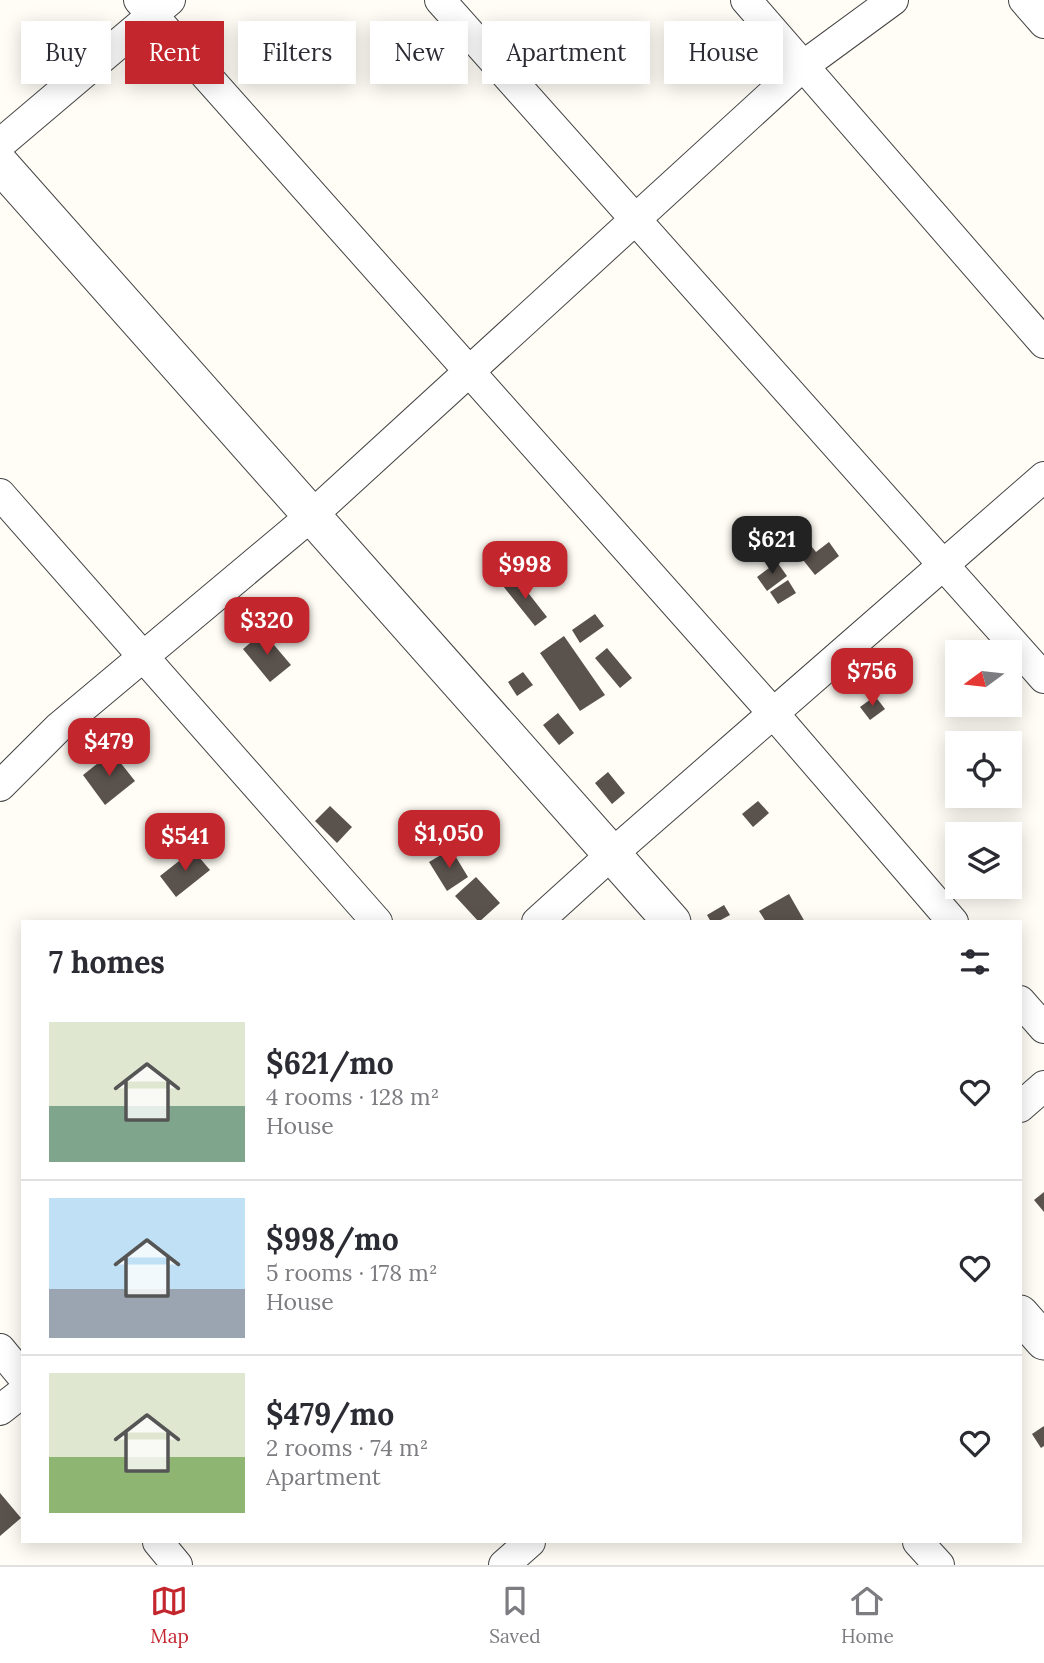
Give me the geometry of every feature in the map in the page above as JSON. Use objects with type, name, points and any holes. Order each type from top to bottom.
[{"type":"street","points":[[440,0],[1044,678]]},
{"type":"street","points":[[746,0],[1044,343]]},
{"type":"street","points":[[0,786],[58,729],[312,516],[803,65],[893,0]]},
{"type":"street","points":[[1024,0],[1044,23]]},
{"type":"street","points":[[0,144],[154,5],[468,372],[773,713],[951,920]]},
{"type":"street","points":[[0,164],[670,920]]},
{"type":"street","points":[[539,920],[1044,477]]},
{"type":"street","points":[[0,494],[375,920]]},
{"type":"street","points":[[1022,1003],[1044,1028]]},
{"type":"street","points":[[1022,1105],[1044,1086]]},
{"type":"street","points":[[1022,1316],[1044,1341]]},
{"type":"street","points":[[0,1349],[21,1375]]},
{"type":"street","points":[[0,1410],[21,1394]]},
{"type":"street","points":[[159,1543],[177,1565]]},
{"type":"street","points":[[504,1565],[529,1543]]},
{"type":"street","points":[[919,1543],[940,1565]]},
{"type":"building","points":[[804,537],[816,552],[829,542],[839,556],[815,575],[792,546]]},
{"type":"building","points":[[777,562],[787,576],[767,591],[757,577]]},
{"type":"building","points":[[515,576],[547,617],[535,626],[503,586]]},
{"type":"building","points":[[788,580],[796,593],[778,604],[770,592]]},
{"type":"building","points":[[595,614],[604,626],[580,643],[572,630]]},
{"type":"building","points":[[263,632],[291,665],[270,682],[243,649]]},
{"type":"building","points":[[564,636],[605,695],[580,711],[540,653]]},
{"type":"building","points":[[607,648],[632,678],[620,688],[595,658]]},
{"type":"building","points":[[523,672],[533,685],[517,696],[508,682]]},
{"type":"building","points":[[875,696],[885,709],[870,720],[860,707]]},
{"type":"building","points":[[558,713],[574,733],[559,745],[543,725]]},
{"type":"building","points":[[112,752],[135,781],[105,805],[83,775]]},
{"type":"building","points":[[608,772],[625,793],[612,804],[595,783]]},
{"type":"building","points":[[758,801],[769,813],[753,827],[742,814]]},
{"type":"building","points":[[330,806],[352,827],[337,843],[315,821]]},
{"type":"building","points":[[451,849],[468,877],[447,891],[429,862]]},
{"type":"building","points":[[193,850],[210,870],[176,897],[160,876]]},
{"type":"building","points":[[476,877],[500,903],[481,920],[477,920],[455,896]]},
{"type":"building","points":[[789,894],[804,920],[765,920],[759,911]]},
{"type":"building","points":[[724,905],[730,915],[721,920],[710,920],[707,915]]},
{"type":"building","points":[[1044,1192],[1044,1212],[1034,1200]]},
{"type":"building","points":[[1044,1426],[1044,1446],[1041,1448],[1032,1434]]},
{"type":"building","points":[[0,1493],[21,1518],[0,1536]]}]
